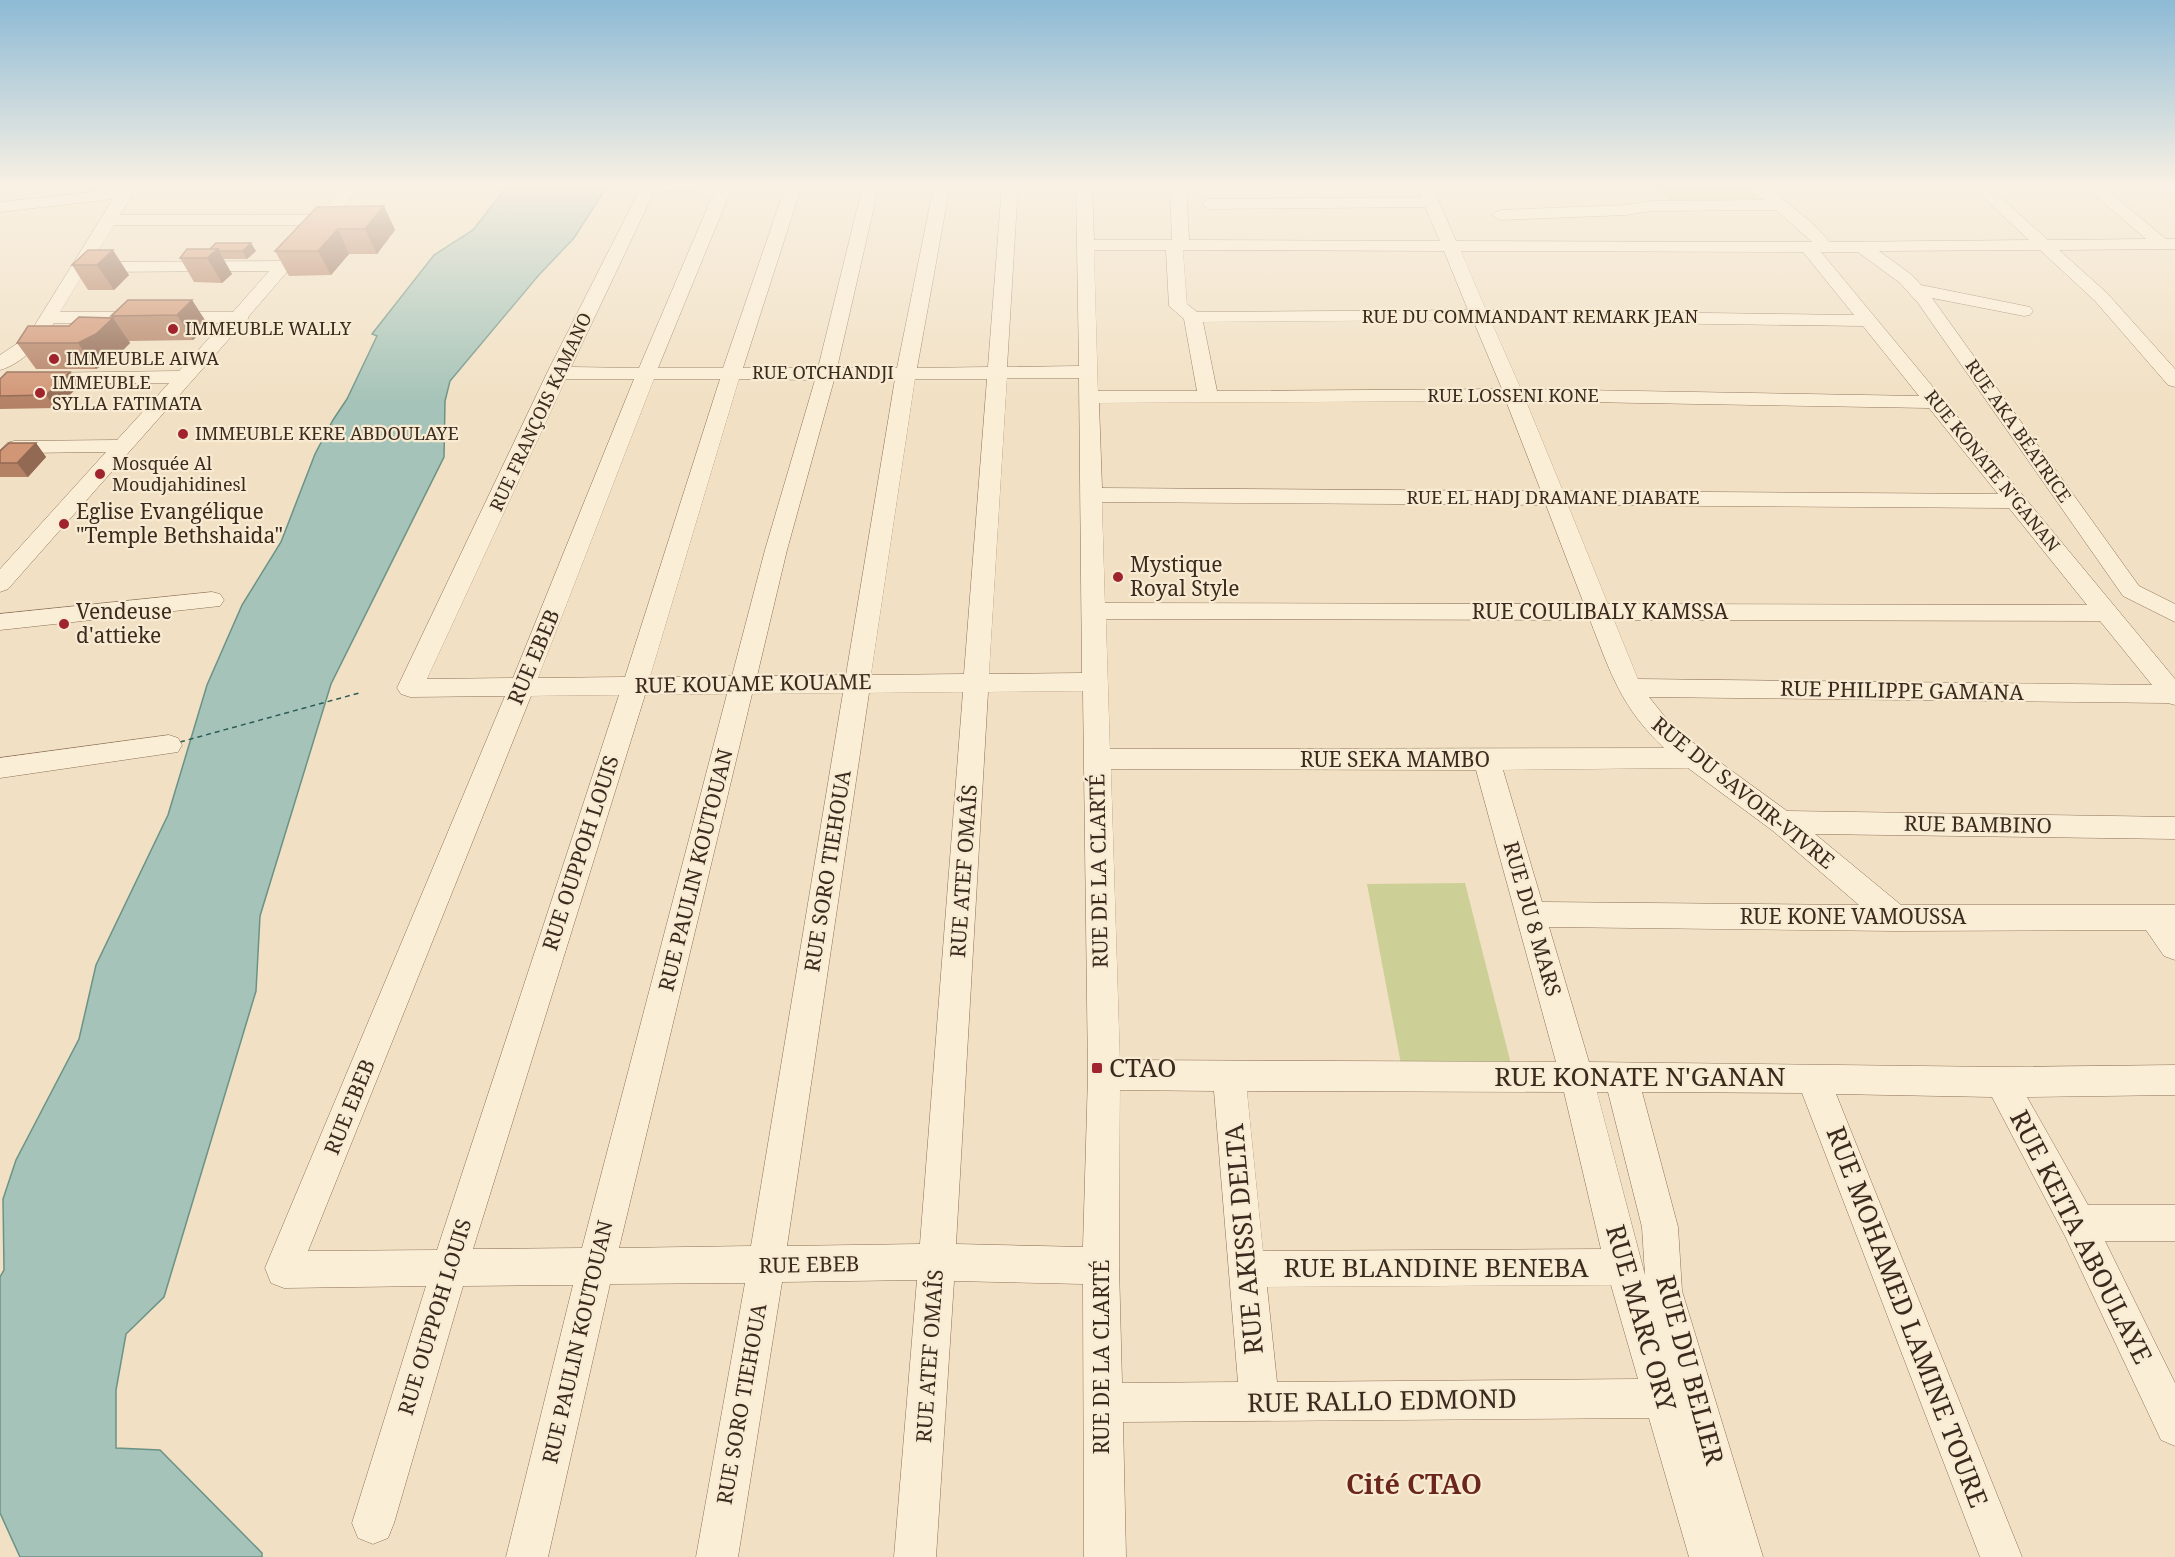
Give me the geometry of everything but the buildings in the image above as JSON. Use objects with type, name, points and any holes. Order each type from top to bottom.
[{"type":"street","points":[[86,258],[9,374],[186,377]]},
{"type":"street","points":[[0,584],[121,446],[241,317],[291,258]]},
{"type":"street","name":"RUE FRANÇOIS KAMANO","points":[[411,688],[509,481],[557,373],[614,258]]},
{"type":"street","name":"RUE EBEB","points":[[694,258],[522,687],[283,1268],[284,1270],[766,1266],[938,1262],[1101,1266]]},
{"type":"street","name":"RUE OUPPOH LOUIS","points":[[373,1523],[450,1267],[635,686],[730,374],[769,258]]},
{"type":"street","name":"RUE PAULIN KOUTOUAN","points":[[527,1557],[596,1266],[776,550],[826,374],[854,258]]},
{"type":"street","name":"RUE SORO TIEHOUA","points":[[717,1557],[766,1266],[906,372],[928,258]]},
{"type":"street","name":"RUE ATEF OMAÎS","points":[[915,1557],[938,1262],[1005,258]]},
{"type":"street","name":"RUE DE LA CLARTÉ","points":[[1085,258],[1104,1075],[1101,1266],[1105,1557]]},
{"type":"street","points":[[1177,258],[1178,306],[1185,314],[1193,317],[1208,396]]},
{"type":"street","name":"RUE DU SAVOIR-VIVRE","points":[[1455,258],[1514,394],[1629,688],[1640,707],[1655,725],[1694,758],[1782,822],[1895,918]]},
{"type":"street","name":"RUE KONATE N'GANAN","points":[[1824,258],[1866,321],[1937,402],[2174,694]]},
{"type":"street","name":"RUE AKA BÉATRICE","points":[[1878,258],[1915,289],[1941,322],[2131,591],[2175,614]]},
{"type":"street","points":[[2058,258],[2101,297],[2175,381]]},
{"type":"street","points":[[80,267],[284,266]]},
{"type":"street","points":[[1915,289],[2025,311]]},
{"type":"street","name":"RUE DU COMMANDANT REMARK JEAN","points":[[1193,317],[1479,315],[1866,321]]},
{"type":"street","points":[[48,318],[241,317]]},
{"type":"street","name":"RUE OTCHANDJI","points":[[557,373],[1088,372]]},
{"type":"street","name":"RUE LOSSENI KONE","points":[[1089,397],[1514,394],[1937,402]]},
{"type":"street","points":[[0,462],[14,447],[121,446]]},
{"type":"street","name":"RUE EL HADJ DRAMANE DIABATE","points":[[1091,495],[2016,501]]},
{"type":"street","points":[[0,622],[212,600]]},
{"type":"street","name":"RUE COULIBALY KAMSSA","points":[[1094,610],[2107,613]]},
{"type":"street","name":"RUE KOUAME KOUAME","points":[[411,688],[1095,682]]},
{"type":"street","name":"RUE PHILIPPE GAMANA","points":[[1629,688],[2174,694]]},
{"type":"street","points":[[0,768],[169,745]]},
{"type":"street","name":"RUE SEKA MAMBO","points":[[1097,759],[1694,758]]},
{"type":"street","name":"RUE DU 8 MARS","points":[[1487,760],[1577,1077]]},
{"type":"street","name":"RUE BAMBINO","points":[[1782,822],[2175,828]]},
{"type":"street","name":"RUE KONE VAMOUSSA","points":[[1531,914],[1895,918],[2165,917]]},
{"type":"street","points":[[2165,917],[2175,947]]},
{"type":"street","name":"RUE KONATE N'GANAN","points":[[1104,1075],[1813,1078],[2001,1082],[2175,1080]]},
{"type":"street","name":"RUE AKISSI DELTA","points":[[1229,1076],[1258,1401]]},
{"type":"street","name":"RUE MARC ORY","points":[[1577,1077],[1624,1267],[1710,1557]]},
{"type":"street","name":"RUE DU BELIER","points":[[1621,1077],[1660,1227],[1664,1291],[1742,1557]]},
{"type":"street","name":"RUE MOHAMED LAMINE TOURE","points":[[1813,1078],[2001,1557]]},
{"type":"street","name":"RUE KEITA ABOULAYE","points":[[2001,1082],[2078,1223],[2175,1426]]},
{"type":"street","points":[[2078,1223],[2175,1223]]},
{"type":"street","name":"RUE BLANDINE BENEBA","points":[[1247,1269],[1624,1267]]},
{"type":"street","name":"RUE RALLO EDMOND","points":[[1102,1403],[1663,1398]]},
{"type":"green space","points":[[1465,883],[1511,1064],[1401,1064],[1367,884]]},
{"type":"water","points":[[432,258],[555,258],[450,381],[445,401],[444,457],[331,684],[260,916],[256,991],[164,1297],[126,1334],[116,1390],[116,1448],[160,1450],[262,1553],[262,1557],[20,1557],[0,1513],[0,1277],[4,1270],[3,1199],[16,1160],[79,1039],[96,965],[168,815],[207,685],[242,605],[281,542],[315,454],[347,399],[377,336],[372,334]]},
{"type":"ferry route","points":[[180,742],[359,693]]},
{"type":"place","name":"IMMEUBLE WALLY","points":[[173,329]]},
{"type":"place","name":"IMMEUBLE AIWA","points":[[54,359]]},
{"type":"place","name":"IMMEUBLE SYLLA FATIMATA","points":[[40,393]]},
{"type":"place","name":"IMMEUBLE KERE ABDOULAYE","points":[[183,434]]},
{"type":"place","name":"Mosquée Al Moudjahidinesl","points":[[100,474]]},
{"type":"place","name":"Eglise Evangélique \"Temple Bethshaida\"","points":[[64,524]]},
{"type":"place","name":"Mystique Royal Style","points":[[1118,577]]},
{"type":"place","name":"Vendeuse d'attieke","points":[[64,624]]},
{"type":"place","name":"CTAO","points":[[1097,1068]]},
{"type":"district","name":"Cité CTAO","points":[[1414,1485]]}]
